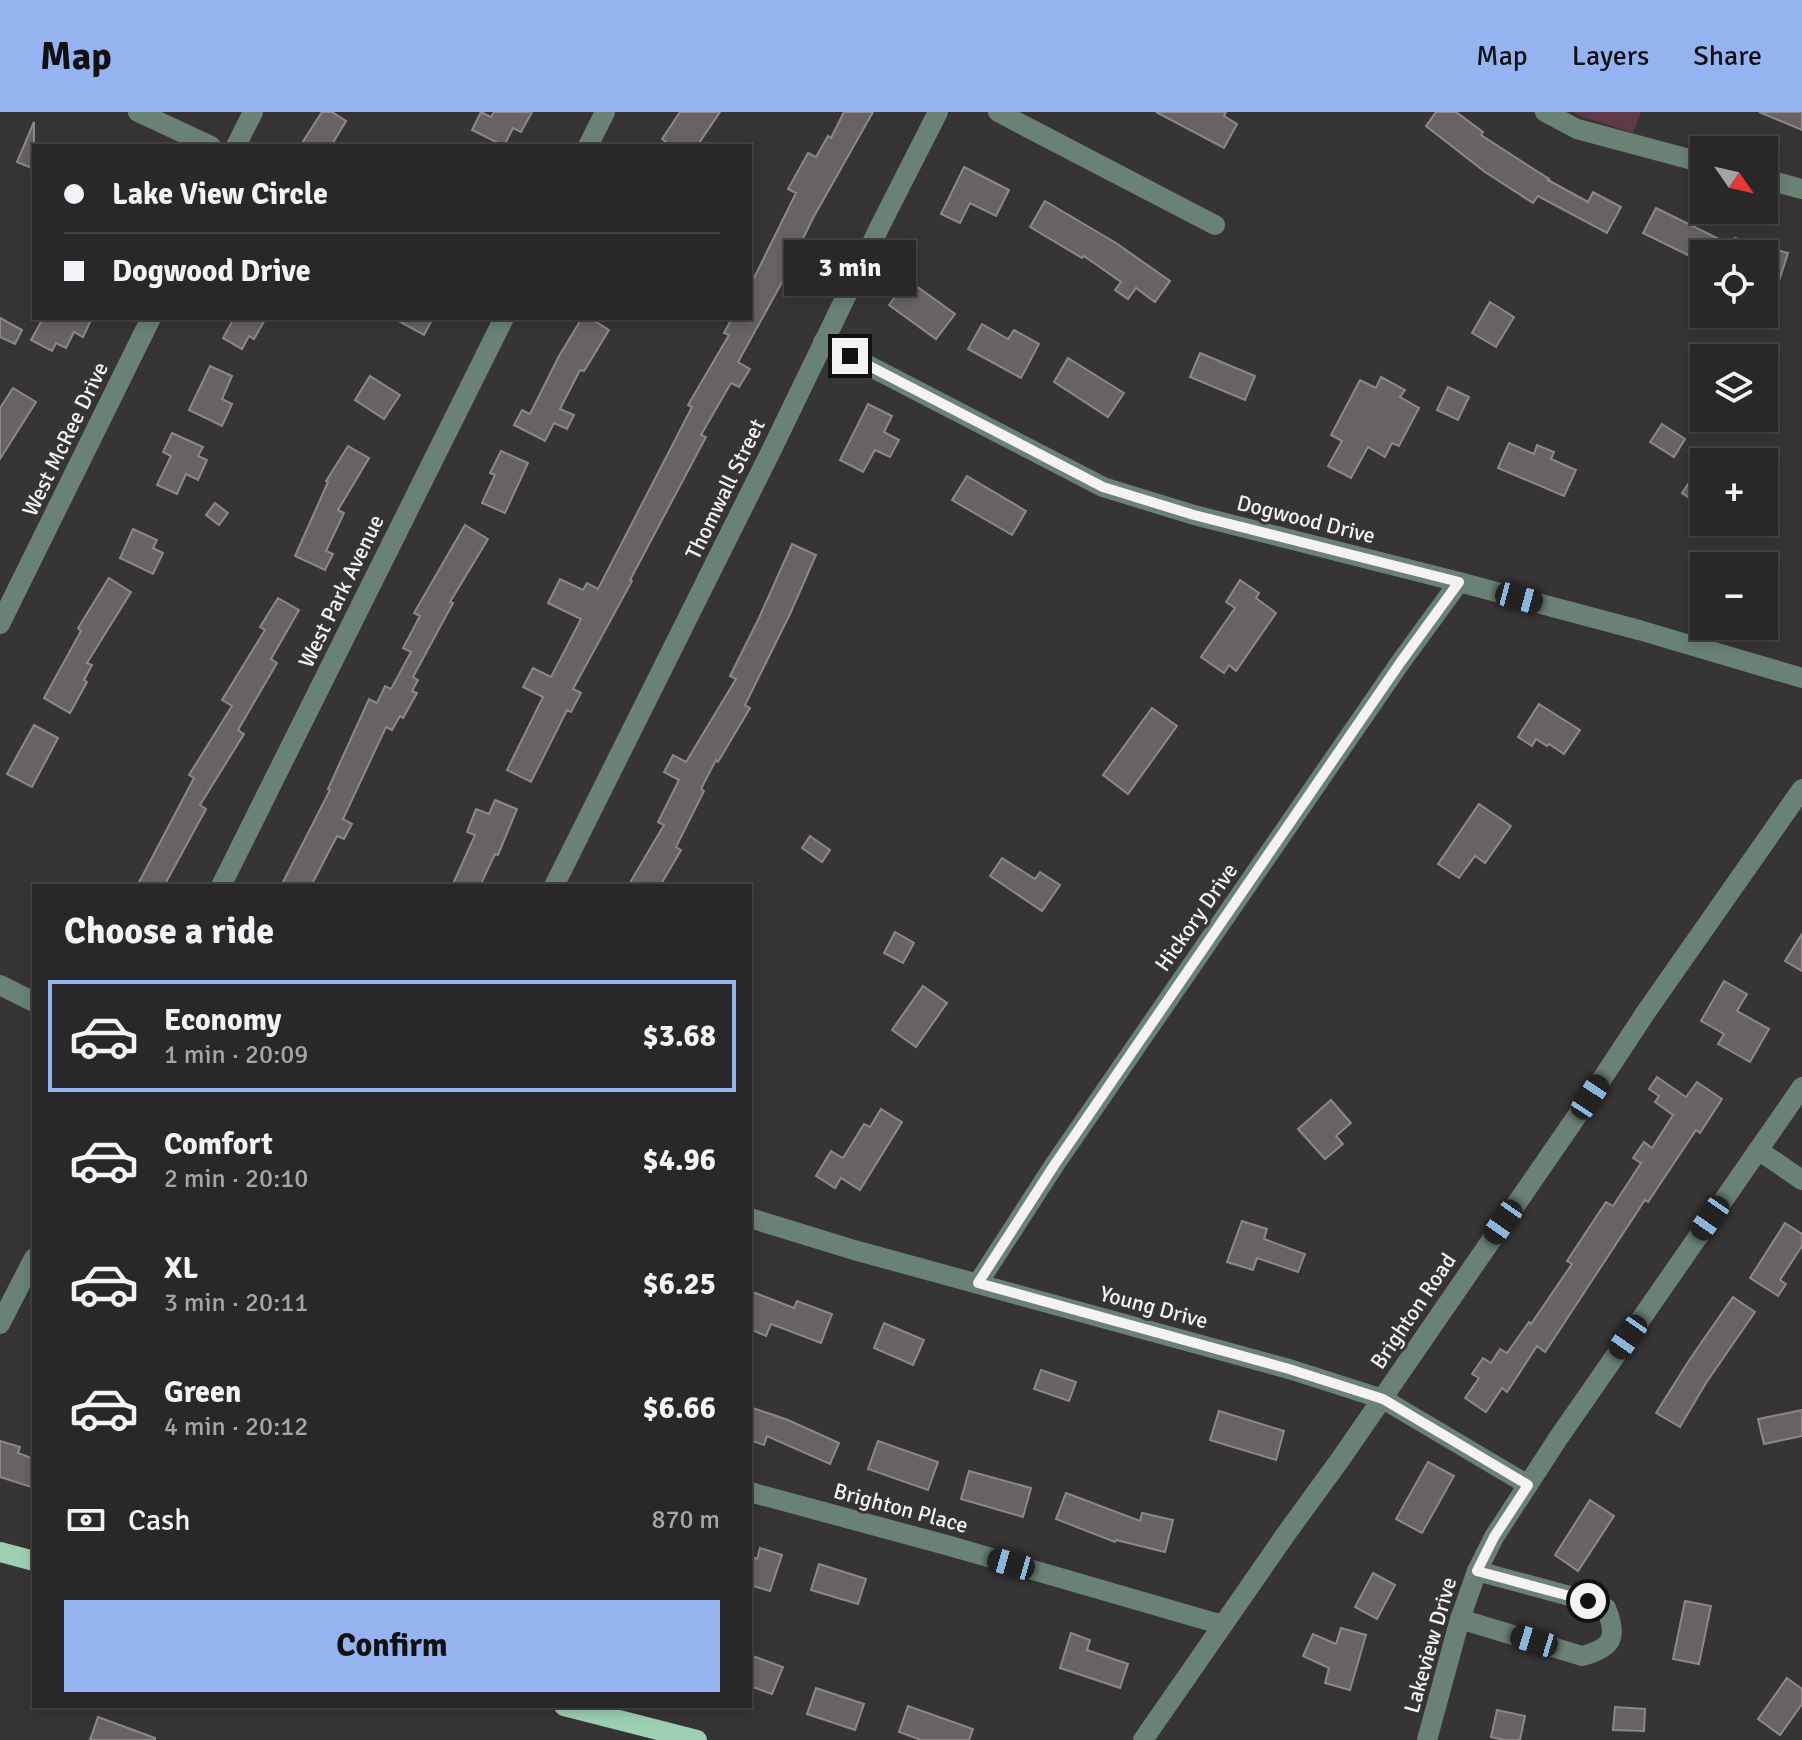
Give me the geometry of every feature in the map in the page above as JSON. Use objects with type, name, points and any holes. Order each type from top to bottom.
[{"type":"main road","points":[[0,1552],[32,1560]]},
{"type":"main road","points":[[572,1708],[697,1740]]},
{"type":"street","points":[[138,112],[207,144]]},
{"type":"street","points":[[237,144],[253,112]]},
{"type":"street","points":[[589,144],[605,112]]},
{"type":"street","name":"Thomwall Street","points":[[555,884],[938,112]]},
{"type":"street","points":[[998,112],[1215,225]]},
{"type":"street","points":[[1545,112],[1577,129],[1690,159]]},
{"type":"street","points":[[1778,183],[1802,189]]},
{"type":"street","name":"West McRee Drive","points":[[0,624],[150,320]]},
{"type":"street","name":"West Park Avenue","points":[[222,884],[503,320]]},
{"type":"street","name":"Dogwood Drive","points":[[823,342],[1103,487],[1207,518],[1639,630],[1802,678]]},
{"type":"street","name":"Hickory Drive","points":[[978,1283],[1055,1164],[1459,582]]},
{"type":"street","name":"Brighton Road","points":[[1143,1740],[1383,1399],[1802,789]]},
{"type":"street","points":[[0,985],[32,1001]]},
{"type":"street","name":"Lakeview Drive","points":[[1427,1740],[1460,1619],[1477,1571],[1494,1537],[1802,1087]]},
{"type":"street","points":[[1758,1150],[1802,1180]]},
{"type":"street","name":"Young Drive","points":[[752,1219],[854,1250],[1289,1369],[1383,1399],[1528,1485]]},
{"type":"street","points":[[0,1324],[32,1262]]},
{"type":"street","name":"Brighton Place","points":[[752,1493],[1223,1625]]},
{"type":"street","points":[[1460,1619],[1582,1656],[1600,1651],[1609,1642],[1614,1626],[1606,1608],[1477,1571]]},
{"type":"shaded area","points":[[1573,112],[1641,112],[1633,133]]},
{"type":"building","points":[[322,112],[332,112],[346,121],[332,144],[301,144]]},
{"type":"building","points":[[481,112],[491,117],[494,112],[532,112],[521,132],[513,128],[505,144],[472,130]]},
{"type":"building","points":[[680,112],[720,112],[698,144],[669,144],[662,139]]},
{"type":"building","points":[[844,112],[873,112],[813,218],[738,362],[750,369],[739,387],[731,383],[701,435],[706,437],[573,689],[581,693],[571,712],[567,710],[531,782],[507,770],[543,697],[523,687],[533,668],[551,677],[581,619],[548,603],[560,579],[583,590],[587,583],[598,589],[692,407],[688,405],[729,335],[724,333],[731,320],[752,320],[752,282],[796,193],[788,189],[808,153],[816,157],[828,136],[831,138]]},
{"type":"building","points":[[1156,112],[1226,112],[1224,116],[1237,124],[1224,148]]},
{"type":"building","points":[[1436,112],[1456,112],[1483,132],[1481,135],[1548,180],[1588,202],[1593,192],[1621,207],[1607,233],[1538,196],[1533,203],[1485,172],[1426,126]]},
{"type":"building","points":[[1759,112],[1802,112],[1802,130]]},
{"type":"building","points":[[34,122],[32,168],[17,162]]},
{"type":"building","points":[[964,167],[1009,190],[996,216],[970,203],[960,223],[941,214]]},
{"type":"building","points":[[1045,201],[1116,243],[1170,281],[1155,302],[1136,288],[1128,299],[1115,290],[1121,282],[1084,256],[1082,258],[1030,227]]},
{"type":"building","points":[[1656,208],[1721,240],[1690,240],[1690,256],[1643,233]]},
{"type":"building","points":[[1778,250],[1788,253],[1778,281]]},
{"type":"building","points":[[908,280],[955,314],[936,339],[889,305]]},
{"type":"building","points":[[1490,302],[1514,317],[1496,347],[1472,333]]},
{"type":"building","points":[[0,318],[22,330],[15,344],[0,337]]},
{"type":"building","points":[[42,320],[91,320],[83,337],[74,332],[66,348],[56,343],[52,351],[31,340]]},
{"type":"building","points":[[233,320],[265,320],[254,339],[249,336],[242,349],[223,338]]},
{"type":"building","points":[[397,320],[432,320],[424,335]]},
{"type":"building","points":[[581,320],[593,320],[609,330],[584,371],[580,370],[560,409],[574,415],[567,429],[554,423],[545,441],[514,425],[522,410],[530,414]]},
{"type":"building","points":[[982,324],[1008,339],[1014,330],[1039,344],[1021,378],[968,349]]},
{"type":"building","points":[[1200,353],[1255,376],[1245,400],[1190,377]]},
{"type":"building","points":[[1068,358],[1124,393],[1108,417],[1054,382]]},
{"type":"building","points":[[210,366],[232,376],[222,399],[232,404],[222,426],[189,410]]},
{"type":"building","points":[[370,376],[400,395],[384,419],[355,400]]},
{"type":"building","points":[[1381,377],[1405,390],[1400,397],[1419,408],[1399,446],[1392,443],[1385,457],[1368,447],[1351,478],[1328,466],[1342,441],[1331,435],[1360,380],[1376,388]]},
{"type":"building","points":[[1448,387],[1469,397],[1458,420],[1437,410]]},
{"type":"building","points":[[13,388],[36,402],[0,459],[0,408]]},
{"type":"building","points":[[868,404],[892,416],[884,432],[899,440],[890,457],[875,450],[863,472],[840,460]]},
{"type":"building","points":[[1662,424],[1685,439],[1674,457],[1650,442]]},
{"type":"building","points":[[172,433],[203,447],[198,456],[207,460],[198,480],[186,474],[177,494],[157,485],[171,456],[163,452]]},
{"type":"building","points":[[1509,443],[1534,454],[1537,445],[1554,452],[1551,459],[1576,470],[1564,496],[1498,468]]},
{"type":"building","points":[[348,446],[369,458],[338,510],[344,513],[326,551],[333,554],[325,570],[295,556],[326,481]]},
{"type":"building","points":[[501,451],[528,463],[505,513],[482,503],[495,475],[490,473]]},
{"type":"building","points":[[967,476],[1026,511],[1012,535],[952,500]]},
{"type":"building","points":[[1690,481],[1690,498],[1682,493]]},
{"type":"building","points":[[215,503],[228,513],[219,525],[206,515]]},
{"type":"building","points":[[465,525],[488,539],[450,602],[453,603],[413,677],[418,680],[412,691],[417,693],[403,718],[400,716],[392,730],[386,727],[343,819],[352,824],[344,839],[337,836],[312,884],[282,884],[330,790],[369,699],[377,703],[385,686],[391,689],[411,652],[403,648],[420,616],[414,613]]},
{"type":"building","points":[[133,529],[157,540],[153,548],[163,553],[153,574],[120,558]]},
{"type":"building","points":[[792,544],[816,555],[745,705],[750,708],[701,789],[704,791],[676,847],[681,850],[661,884],[629,884],[664,825],[658,822],[679,780],[664,772],[673,755],[686,762],[736,679],[730,676]]},
{"type":"building","points":[[109,578],[131,592],[87,663],[92,665],[84,680],[87,682],[70,713],[44,698],[81,631],[78,628]]},
{"type":"building","points":[[1240,580],[1259,593],[1256,598],[1276,613],[1236,671],[1229,665],[1224,673],[1201,657],[1235,608],[1226,602]]},
{"type":"building","points":[[278,598],[299,610],[271,659],[277,663],[238,730],[244,734],[200,805],[206,809],[165,884],[138,884],[194,778],[189,775],[232,706],[222,700],[265,630],[260,627]]},
{"type":"building","points":[[1539,704],[1580,730],[1564,754],[1536,739],[1532,746],[1518,737]]},
{"type":"building","points":[[1152,708],[1177,726],[1128,794],[1103,775]]},
{"type":"building","points":[[34,725],[58,738],[32,787],[7,774]]},
{"type":"building","points":[[495,800],[517,809],[498,855],[495,854],[481,884],[453,884],[475,835],[467,832],[476,809],[489,814]]},
{"type":"building","points":[[1479,804],[1511,826],[1485,863],[1475,856],[1459,878],[1438,864]]},
{"type":"building","points":[[810,836],[830,850],[822,862],[802,848]]},
{"type":"building","points":[[1002,858],[1035,879],[1040,872],[1060,885],[1042,911],[990,876]]},
{"type":"building","points":[[895,932],[914,943],[903,963],[884,953]]},
{"type":"building","points":[[1802,934],[1802,971],[1785,961]]},
{"type":"building","points":[[1724,981],[1747,994],[1737,1011],[1769,1029],[1750,1062],[1718,1044],[1724,1034],[1701,1021]]},
{"type":"building","points":[[923,986],[947,1003],[916,1047],[892,1030]]},
{"type":"building","points":[[1657,1077],[1686,1097],[1697,1082],[1722,1099],[1700,1133],[1696,1130],[1648,1202],[1645,1200],[1545,1352],[1537,1346],[1507,1392],[1502,1388],[1486,1412],[1465,1398],[1479,1378],[1472,1374],[1483,1358],[1491,1363],[1500,1349],[1507,1353],[1529,1322],[1531,1324],[1572,1264],[1567,1261],[1606,1202],[1613,1206],[1641,1163],[1633,1158],[1644,1142],[1652,1148],[1673,1115],[1655,1102],[1659,1096],[1649,1089]]},
{"type":"building","points":[[1331,1100],[1351,1123],[1336,1136],[1343,1144],[1325,1159],[1298,1129]]},
{"type":"building","points":[[881,1109],[902,1122],[860,1190],[841,1178],[835,1188],[816,1176],[831,1151],[843,1158],[864,1124],[870,1127]]},
{"type":"building","points":[[1242,1221],[1267,1229],[1264,1239],[1305,1254],[1298,1272],[1257,1258],[1253,1270],[1227,1262]]},
{"type":"building","points":[[1785,1223],[1802,1234],[1802,1246],[1780,1280],[1786,1284],[1778,1296],[1750,1278]]},
{"type":"building","points":[[752,1292],[794,1308],[797,1301],[832,1314],[821,1343],[771,1324],[766,1336],[752,1330]]},
{"type":"building","points":[[1733,1297],[1755,1312],[1680,1427],[1656,1413]]},
{"type":"building","points":[[884,1323],[924,1340],[913,1365],[874,1348]]},
{"type":"building","points":[[1041,1370],[1076,1382],[1069,1401],[1034,1389]]},
{"type":"building","points":[[752,1408],[839,1443],[830,1464],[767,1436],[764,1445],[752,1441]]},
{"type":"building","points":[[1802,1410],[1802,1436],[1764,1444],[1758,1419]]},
{"type":"building","points":[[1219,1411],[1284,1431],[1276,1460],[1210,1440]]},
{"type":"building","points":[[0,1441],[20,1447],[18,1453],[32,1458],[32,1487],[0,1477]]},
{"type":"building","points":[[878,1441],[938,1462],[928,1490],[868,1469]]},
{"type":"building","points":[[1428,1462],[1454,1476],[1422,1533],[1396,1519]]},
{"type":"building","points":[[969,1471],[1031,1488],[1023,1517],[961,1499]]},
{"type":"building","points":[[1066,1493],[1140,1521],[1142,1513],[1173,1520],[1165,1552],[1115,1542],[1056,1519]]},
{"type":"building","points":[[1590,1500],[1614,1516],[1578,1571],[1555,1555]]},
{"type":"building","points":[[760,1548],[782,1555],[770,1591],[752,1586],[752,1557],[757,1559]]},
{"type":"building","points":[[819,1564],[866,1579],[858,1604],[811,1590]]},
{"type":"building","points":[[1373,1573],[1395,1585],[1377,1619],[1355,1607]]},
{"type":"building","points":[[1685,1601],[1711,1606],[1699,1664],[1673,1659]]},
{"type":"building","points":[[1341,1628],[1366,1635],[1350,1690],[1325,1683],[1329,1668],[1303,1656],[1313,1634],[1336,1644]]},
{"type":"building","points":[[1071,1633],[1090,1640],[1087,1650],[1128,1664],[1120,1688],[1060,1668]]},
{"type":"building","points":[[752,1656],[783,1667],[772,1694],[752,1687]]},
{"type":"building","points":[[1787,1678],[1802,1689],[1802,1704],[1780,1735],[1758,1719]]},
{"type":"building","points":[[816,1688],[864,1704],[855,1730],[807,1714]]},
{"type":"building","points":[[908,1706],[973,1729],[969,1740],[921,1740],[899,1732]]},
{"type":"building","points":[[1615,1707],[1645,1709],[1644,1731],[1613,1730]]},
{"type":"building","points":[[1497,1710],[1525,1716],[1520,1740],[1491,1737]]},
{"type":"building","points":[[98,1717],[155,1738],[155,1740],[90,1740]]},
{"type":"route","points":[[850,356],[1103,487],[1194,515],[1459,582],[1055,1164],[978,1283],[1289,1369],[1383,1399],[1528,1485],[1494,1537],[1477,1571],[1588,1601]]}]
